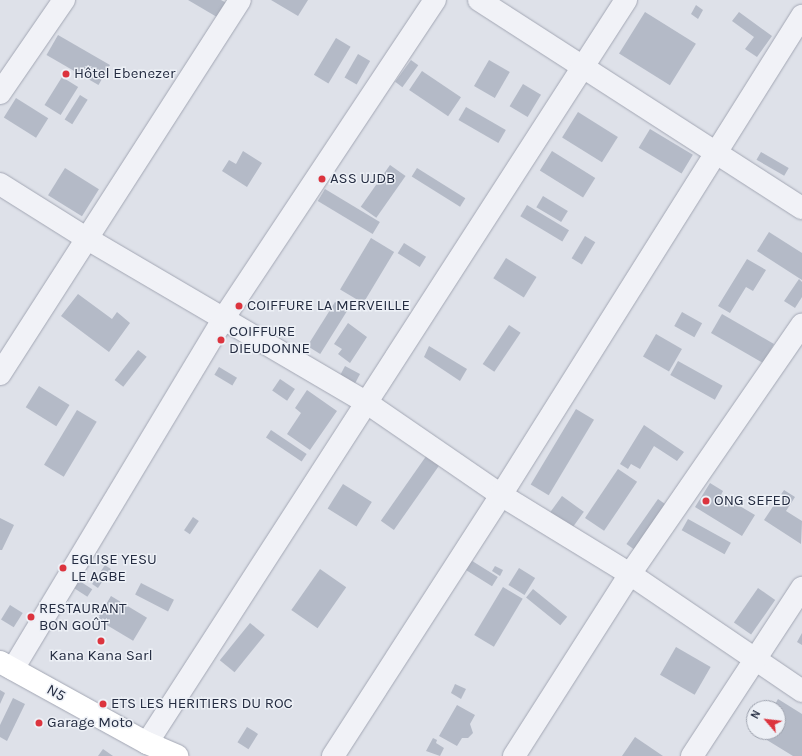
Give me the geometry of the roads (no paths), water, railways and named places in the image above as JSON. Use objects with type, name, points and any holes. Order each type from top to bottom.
[{"type":"main road","name":"N5","points":[[6,666],[146,743],[177,756]]},
{"type":"street","points":[[0,93],[64,0]]},
{"type":"street","points":[[0,374],[240,0]]},
{"type":"street","points":[[6,666],[223,319],[435,0]]},
{"type":"street","points":[[479,0],[715,154],[802,208]]},
{"type":"street","points":[[146,743],[584,69],[626,0]]},
{"type":"street","points":[[333,756],[501,495],[802,16]]},
{"type":"street","points":[[0,184],[86,238],[367,403],[501,495],[630,574],[802,691]]},
{"type":"street","points":[[514,756],[630,574],[802,325]]},
{"type":"street","points":[[692,756],[754,659],[802,588]]},
{"type":"place","name":"Hôtel Ebenezer","points":[[66,74]]},
{"type":"place","name":"ASS UJDB","points":[[322,179]]},
{"type":"place","name":"COIFFURE LA MERVEILLE","points":[[239,306]]},
{"type":"place","name":"COIFFURE DIEUDONNE","points":[[221,340]]},
{"type":"place","name":"ONG SEFED","points":[[706,501]]},
{"type":"place","name":"EGLISE YESU LE AGBE","points":[[63,568]]},
{"type":"place","name":"RESTAURANT BON GOÛT","points":[[31,617]]},
{"type":"place","name":"Kana Kana Sarl","points":[[101,641]]},
{"type":"place","name":"ETS LES HERITIERS DU ROC","points":[[103,704]]},
{"type":"place","name":"Garage Moto","points":[[39,723]]}]
